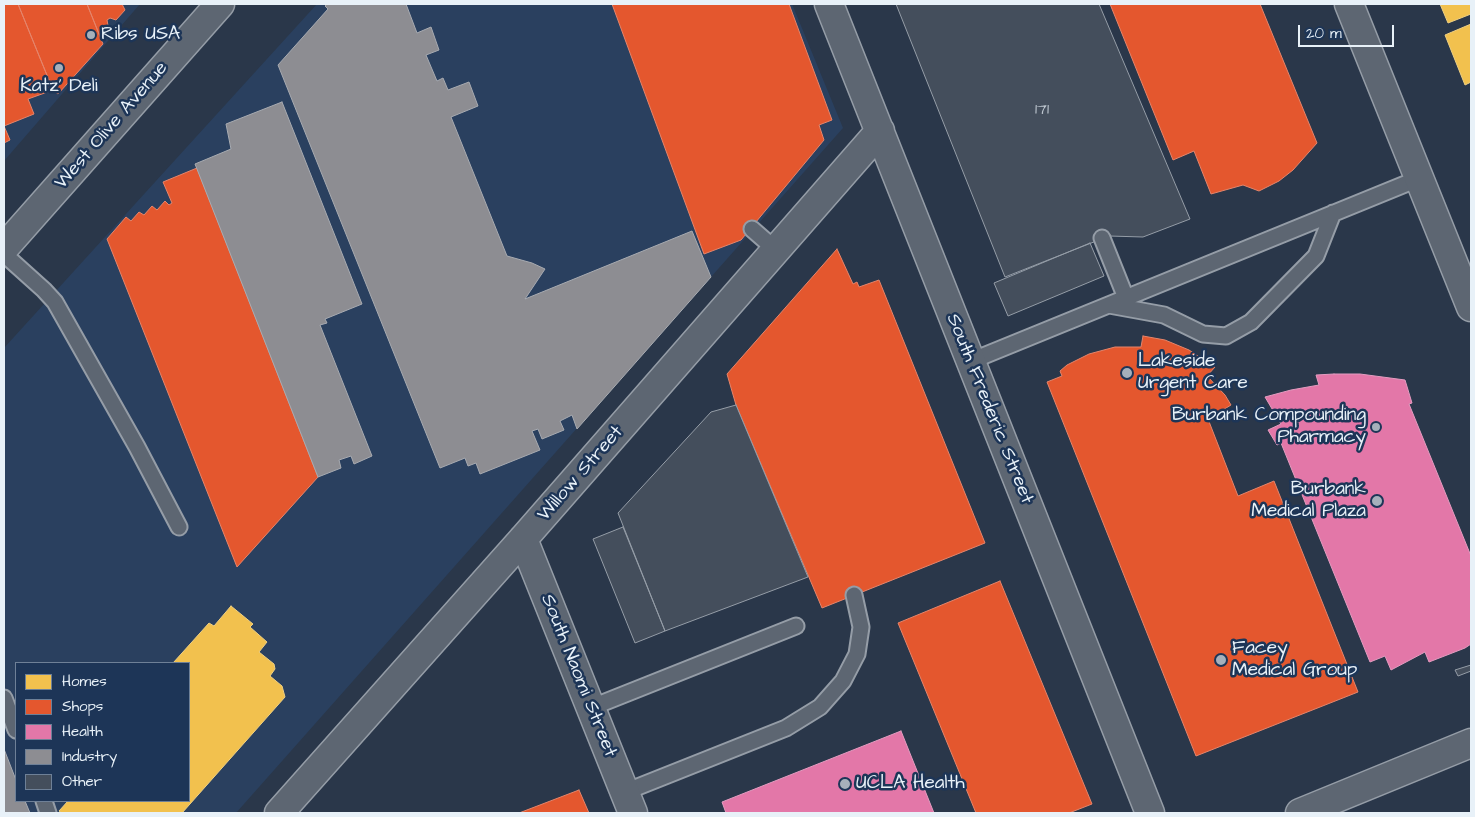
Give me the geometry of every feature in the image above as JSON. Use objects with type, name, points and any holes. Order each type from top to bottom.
[{"type":"street","name":"West Olive Avenue","points":[[4,248],[220,4]]},
{"type":"street","name":"South Frederic Street","points":[[829,4],[1150,813]]},
{"type":"street","points":[[1349,4],[1471,307]]},
{"type":"street","name":"Willow Street","points":[[278,813],[523,539],[880,131]]},
{"type":"street","name":"South Naomi Street","points":[[523,539],[629,803]]},
{"type":"street","points":[[1300,813],[1471,743]]},
{"type":"lane","points":[[971,361],[1420,178]]},
{"type":"lane","points":[[1108,305],[1164,315],[1204,334],[1226,336],[1251,322],[1316,256],[1333,213]]},
{"type":"lane","points":[[752,229],[776,250]]},
{"type":"lane","points":[[1102,238],[1126,298]]},
{"type":"lane","points":[[4,254],[55,302],[127,430],[179,528]]},
{"type":"lane","points":[[629,803],[786,728],[820,707],[843,681],[857,654],[860,627],[854,595]]},
{"type":"lane","points":[[590,708],[796,626]]},
{"type":"lane","points":[[4,698],[15,728]]},
{"type":"shaded area","points":[[4,4],[140,4],[4,161]]},
{"type":"shaded area","points":[[317,4],[792,4],[843,128],[236,813],[4,813],[4,348]]},
{"type":"building: Homes","points":[[1440,4],[1471,4],[1471,14],[1448,23]]},
{"type":"building: Homes","points":[[1471,24],[1471,82],[1465,85],[1445,35]]},
{"type":"building: Homes","points":[[231,606],[253,624],[250,627],[267,642],[259,652],[274,664],[275,669],[270,676],[282,686],[285,697],[182,813],[62,813],[59,811],[67,802],[190,802],[190,662],[174,662],[209,623],[214,626]]},
{"type":"building: Shops","points":[[4,4],[18,4],[53,90],[28,99],[34,114],[4,126]]},
{"type":"building: Shops","points":[[18,4],[87,4],[103,44],[58,94],[53,90]]},
{"type":"building: Shops","points":[[87,4],[122,4],[125,10],[116,20],[110,18],[107,20],[109,31],[101,39]]},
{"type":"building: Shops","points":[[612,4],[789,4],[832,120],[819,125],[824,140],[741,240],[704,254]]},
{"type":"building: Shops","points":[[1110,4],[1260,4],[1317,143],[1293,170],[1279,181],[1259,191],[1243,185],[1211,194],[1194,151],[1173,160]]},
{"type":"building: Shops","points":[[4,126],[10,140],[4,143]]},
{"type":"building: Shops","points":[[197,168],[318,477],[237,567],[107,239],[126,217],[131,221],[139,212],[144,215],[152,206],[157,210],[165,201],[169,205],[172,203],[163,182]]},
{"type":"building: Shops","points":[[837,249],[853,284],[857,282],[859,287],[879,280],[985,543],[822,608],[736,405],[727,374]]},
{"type":"building: Shops","points":[[1143,336],[1165,340],[1189,350],[1215,367],[1207,376],[1225,395],[1231,405],[1208,419],[1238,496],[1274,481],[1358,692],[1196,756],[1047,382],[1062,376],[1060,371],[1067,365],[1089,354],[1115,347],[1141,347]]},
{"type":"building: Shops","points":[[1000,581],[1092,804],[1069,813],[976,813],[898,623]]},
{"type":"building: Shops","points":[[579,790],[589,813],[519,813]]},
{"type":"building: Health","name":"Burbank Medical Plaza","points":[[1360,374],[1405,380],[1412,403],[1409,404],[1471,556],[1471,644],[1465,648],[1429,662],[1425,652],[1391,670],[1385,656],[1370,662],[1281,443],[1277,445],[1268,430],[1281,424],[1265,397],[1319,385],[1316,375]]},
{"type":"building: Health","name":"UCLA Health","points":[[901,731],[934,813],[726,813],[722,802]]},
{"type":"building: Industry","points":[[327,4],[406,4],[417,33],[431,27],[439,50],[426,55],[437,81],[443,78],[448,90],[469,82],[478,106],[451,117],[507,256],[545,269],[525,299],[692,231],[711,277],[577,429],[572,415],[560,421],[564,430],[542,439],[538,429],[532,431],[540,450],[480,474],[476,463],[468,466],[465,458],[440,468],[278,65],[328,9],[325,6]]},
{"type":"building: Industry","points":[[282,102],[362,304],[325,319],[327,323],[320,325],[372,456],[354,464],[351,456],[339,460],[341,468],[318,477],[195,164],[231,149],[226,124]]},
{"type":"building: Industry","points":[[4,749],[15,777],[15,802],[25,802],[30,813],[4,813]]},
{"type":"building: Other","points":[[896,4],[1099,4],[1190,219],[1143,237],[1109,236],[1005,277]]},
{"type":"building: Other","points":[[1090,243],[1104,276],[1008,316],[994,283]]},
{"type":"building: Other","points":[[736,405],[808,577],[665,631],[618,513],[711,412]]},
{"type":"building: Other","points":[[623,527],[665,631],[635,643],[593,539]]},
{"type":"building: Other","points":[[1471,665],[1471,671],[1458,676],[1455,670]]},
{"type":"place","name":"Ribs USA","points":[[91,35]]},
{"type":"place","name":"Katz' Deli","points":[[59,68]]},
{"type":"place","name":"Lakeside Urgent Care","points":[[1127,373]]},
{"type":"place","name":"Burbank Compounding Pharmacy","points":[[1376,427]]},
{"type":"place","name":"Burbank Medical Plaza","points":[[1377,501]]},
{"type":"place","name":"Facey Medical Group","points":[[1221,660]]},
{"type":"place","name":"UCLA Health","points":[[845,784]]}]
